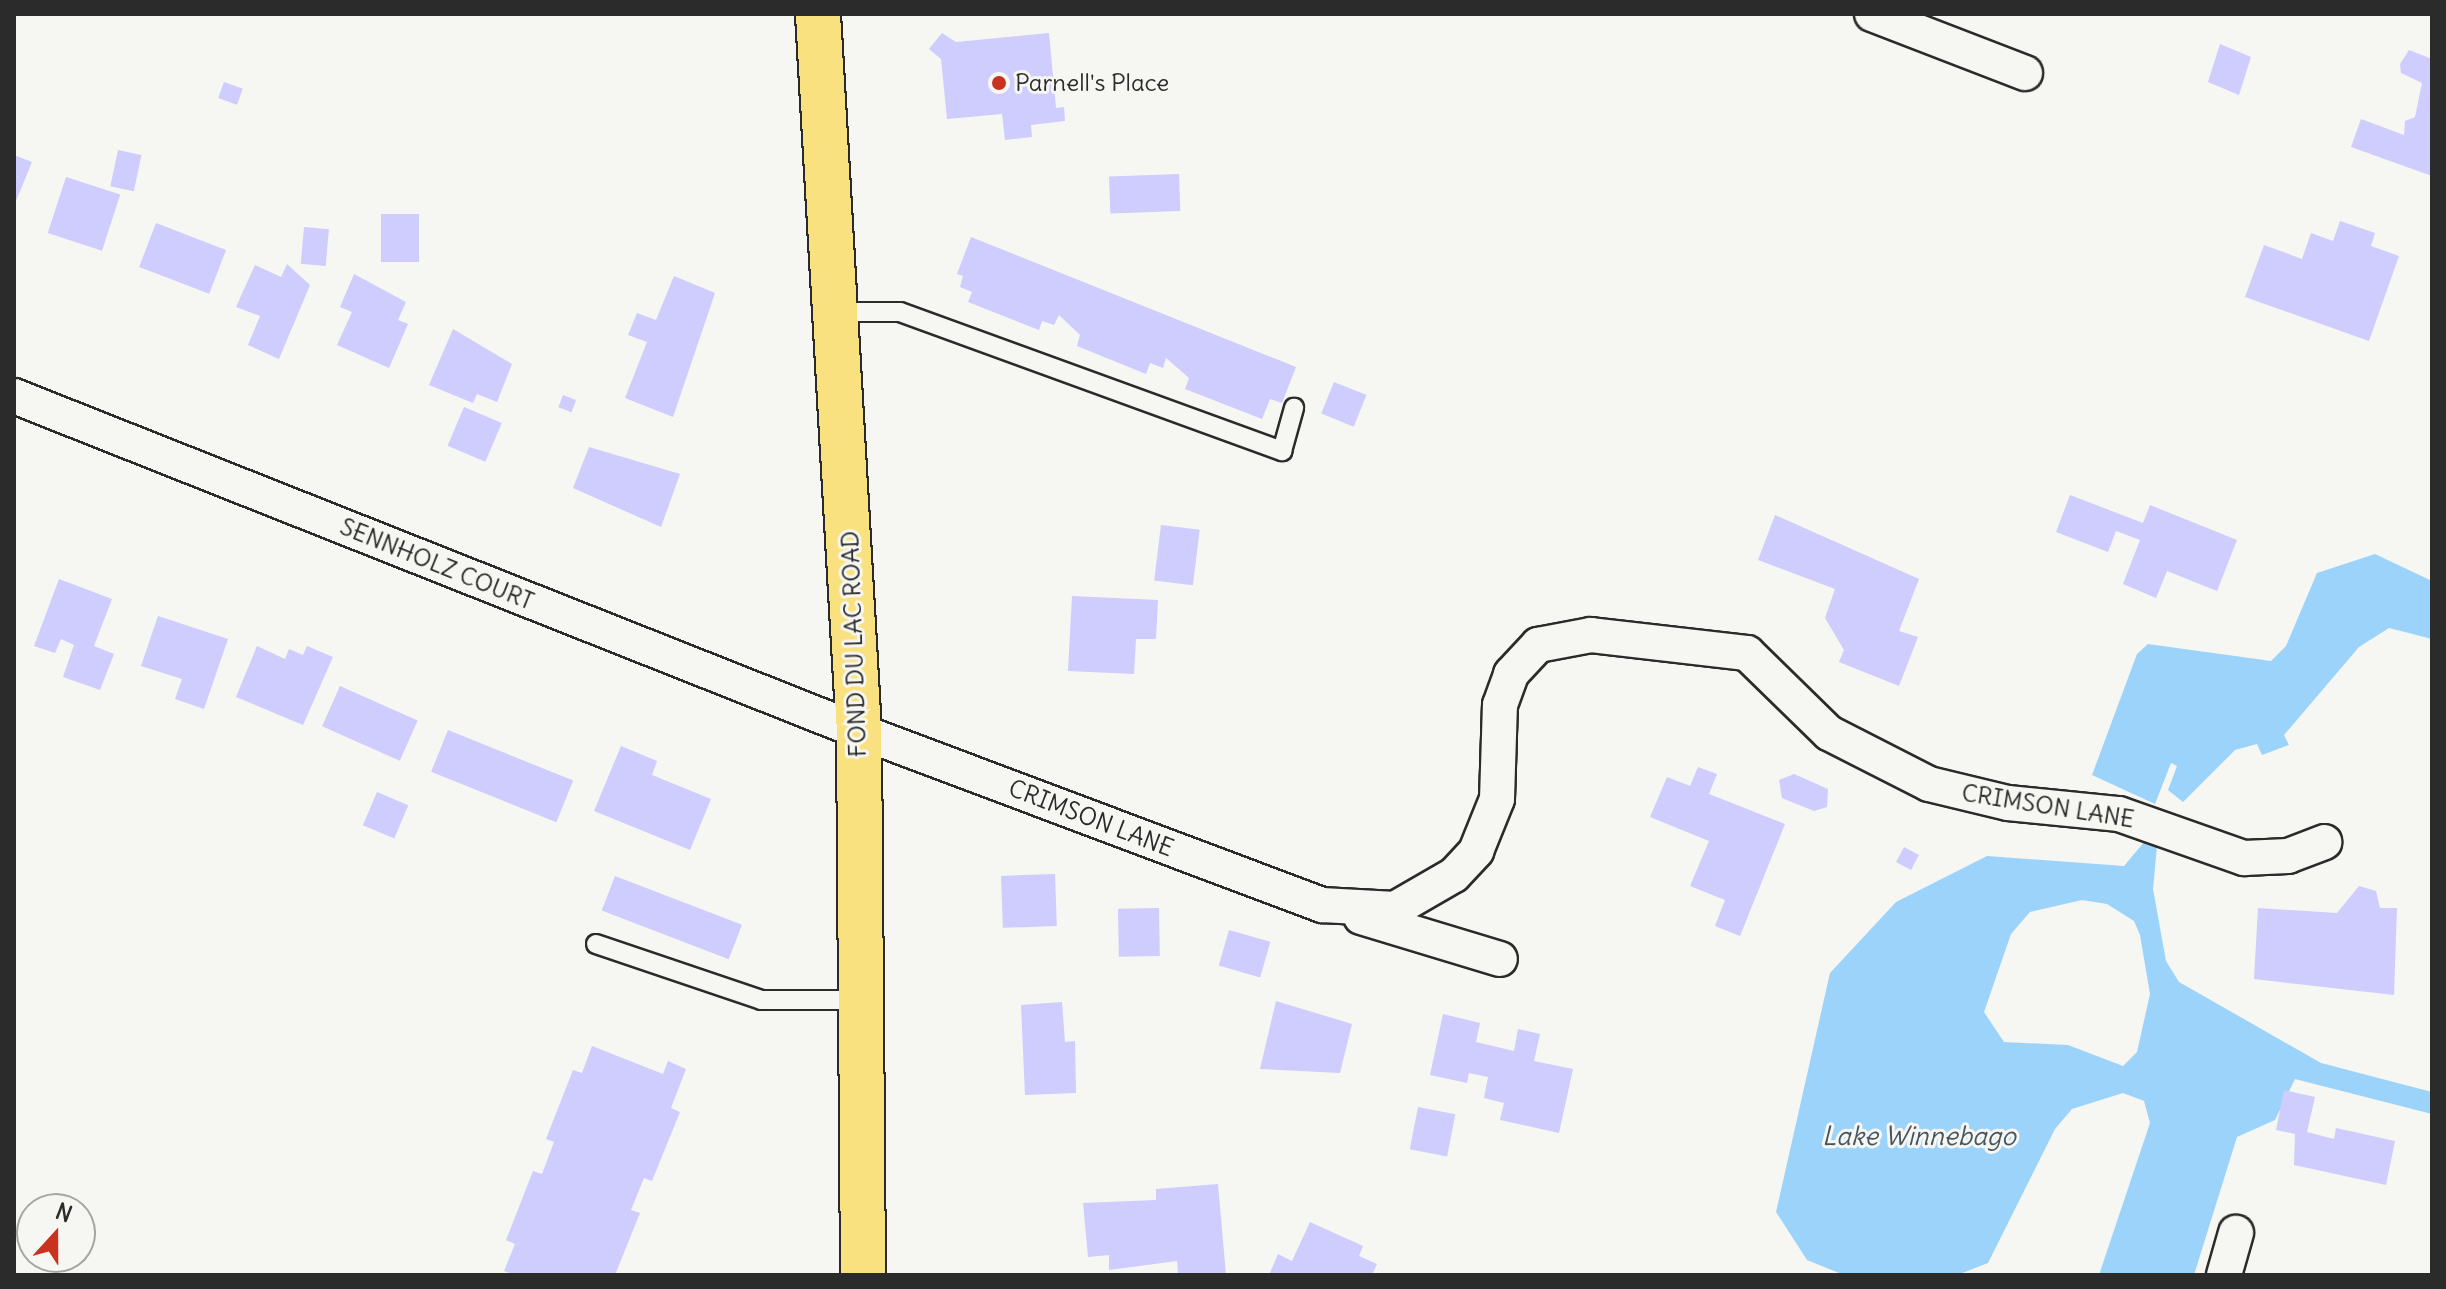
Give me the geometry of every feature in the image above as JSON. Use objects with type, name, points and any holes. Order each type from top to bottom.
[{"type":"main road","name":"FOND DU LAC ROAD","points":[[818,14],[839,312],[859,731],[863,1275]]},
{"type":"street","points":[[1872,14],[2025,73]]},
{"type":"street","name":"SENNHOLZ COURT","points":[[14,396],[859,731]]},
{"type":"street","name":"CRIMSON LANE","points":[[1322,905],[1395,909],[1454,875],[1476,851],[1497,799],[1500,705],[1511,674],[1538,645],[1591,635],[1747,653],[1829,733],[1897,772],[1941,787],[2008,803],[2119,814],[2244,858],[2288,856],[2324,842]]},
{"type":"street","name":"CRIMSON LANE","points":[[859,731],[1322,905],[1500,959]]},
{"type":"street","points":[[2224,1275],[2236,1233]]},
{"type":"lane","points":[[839,312],[900,312],[1282,451],[1294,408]]},
{"type":"lane","points":[[596,944],[761,1000],[861,1000]]},
{"type":"water","points":[[2375,554],[2432,581],[2432,639],[2389,628],[2359,647],[2284,735],[2289,745],[2262,755],[2257,744],[2235,750],[2183,802],[2168,790],[2177,766],[2171,763],[2155,804],[2092,775],[2137,654],[2148,644],[2271,661],[2286,646],[2317,573]]},
{"type":"water","name":"Lake Winnebago","points":[[2145,841],[2157,846],[2153,889],[2166,961],[2179,982],[2321,1063],[2432,1092],[2432,1114],[2295,1079],[2275,1120],[2237,1137],[2194,1275],[2099,1275],[2150,1123],[2144,1101],[2123,1093],[2072,1109],[2055,1129],[1988,1263],[1957,1275],[1844,1275],[1807,1260],[1776,1212],[1830,973],[1896,902],[1987,856],[2124,866]],"holes":[[[2082,900],[2107,904],[2134,921],[2140,935],[2150,994],[2137,1052],[2123,1066],[2068,1045],[2004,1042],[1984,1012],[2011,934],[2030,912]]]},
{"type":"building","name":"Parnell's Place","points":[[942,33],[956,42],[1049,33],[1056,108],[1064,107],[1065,121],[1031,125],[1032,137],[1005,140],[1002,114],[947,119],[941,59],[929,49]]},
{"type":"building","points":[[2220,44],[2251,57],[2239,95],[2208,82]]},
{"type":"building","points":[[2409,50],[2432,59],[2432,176],[2351,147],[2361,119],[2404,135],[2405,121],[2415,117],[2422,83],[2401,73],[2400,64]]},
{"type":"building","points":[[224,82],[243,89],[237,105],[218,98]]},
{"type":"building","points":[[118,150],[141,155],[134,191],[110,186]]},
{"type":"building","points":[[14,155],[32,162],[14,206]]},
{"type":"building","points":[[1179,174],[1180,211],[1110,213],[1109,176]]},
{"type":"building","points":[[66,177],[120,195],[102,251],[48,233]]},
{"type":"building","points":[[381,214],[419,214],[419,262],[381,262]]},
{"type":"building","points":[[2340,221],[2375,233],[2371,246],[2399,256],[2369,341],[2245,297],[2264,245],[2302,259],[2311,233],[2333,241]]},
{"type":"building","points":[[156,223],[226,250],[209,294],[139,267]]},
{"type":"building","points":[[304,227],[329,229],[326,266],[301,264]]},
{"type":"building","points":[[971,237],[1296,367],[1282,403],[1270,399],[1262,419],[1185,389],[1189,378],[1166,358],[1163,368],[1150,363],[1146,374],[1077,346],[1080,335],[1059,315],[1054,325],[1042,321],[1039,330],[968,302],[972,292],[960,287],[963,276],[957,274]]},
{"type":"building","points":[[287,264],[310,285],[279,359],[248,345],[260,316],[236,307],[255,265],[281,277]]},
{"type":"building","points":[[354,274],[406,302],[398,320],[408,324],[389,368],[337,345],[352,312],[340,307]]},
{"type":"building","points":[[674,276],[715,293],[673,417],[625,398],[647,342],[628,335],[637,313],[656,320]]},
{"type":"building","points":[[453,329],[512,364],[497,402],[477,394],[473,403],[429,385]]},
{"type":"building","points":[[1334,382],[1366,395],[1354,427],[1321,414]]},
{"type":"building","points":[[563,395],[576,400],[571,412],[558,407]]},
{"type":"building","points":[[464,407],[502,423],[485,462],[448,446]]},
{"type":"building","points":[[589,447],[680,474],[661,527],[573,488]]},
{"type":"building","points":[[2070,495],[2143,523],[2150,505],[2237,540],[2217,591],[2167,571],[2156,598],[2123,584],[2140,540],[2116,531],[2108,552],[2056,532]]},
{"type":"building","points":[[1775,515],[1919,579],[1899,631],[1918,637],[1899,686],[1839,662],[1844,650],[1825,618],[1835,589],[1758,560]]},
{"type":"building","points":[[1161,525],[1200,530],[1193,585],[1154,581]]},
{"type":"building","points":[[59,579],[112,599],[94,646],[114,654],[100,690],[63,677],[74,645],[61,639],[55,653],[34,646]]},
{"type":"building","points":[[1072,596],[1158,600],[1156,639],[1136,639],[1134,674],[1068,671]]},
{"type":"building","points":[[158,616],[228,639],[204,709],[175,699],[182,679],[141,666]]},
{"type":"building","points":[[257,646],[285,659],[289,649],[303,655],[307,646],[333,657],[303,725],[236,697]]},
{"type":"building","points":[[340,686],[418,721],[400,761],[322,726]]},
{"type":"building","points":[[448,730],[573,781],[556,822],[431,772]]},
{"type":"building","points":[[621,746],[657,761],[652,775],[711,799],[690,850],[594,811]]},
{"type":"building","points":[[1698,767],[1717,774],[1709,794],[1785,824],[1740,936],[1715,926],[1725,900],[1690,886],[1709,841],[1650,817],[1667,777],[1690,786]]},
{"type":"building","points":[[1794,774],[1828,789],[1827,807],[1814,811],[1782,798],[1779,780]]},
{"type":"building","points":[[377,792],[408,805],[394,838],[363,825]]},
{"type":"building","points":[[1904,847],[1919,855],[1911,870],[1896,862]]},
{"type":"building","points":[[1055,874],[1057,926],[1003,928],[1001,876]]},
{"type":"building","points":[[615,876],[742,925],[729,959],[602,911]]},
{"type":"building","points":[[2359,886],[2376,891],[2380,908],[2397,908],[2394,995],[2254,979],[2258,908],[2337,913]]},
{"type":"building","points":[[1159,908],[1160,956],[1119,957],[1118,909]]},
{"type":"building","points":[[1229,930],[1270,942],[1260,977],[1219,966]]},
{"type":"building","points":[[1276,1001],[1352,1024],[1340,1073],[1260,1069]]},
{"type":"building","points":[[1062,1002],[1065,1042],[1075,1041],[1076,1093],[1025,1095],[1021,1005]]},
{"type":"building","points":[[1443,1014],[1480,1023],[1476,1042],[1514,1051],[1518,1029],[1540,1034],[1534,1061],[1573,1069],[1559,1133],[1500,1120],[1504,1103],[1484,1098],[1488,1077],[1469,1073],[1467,1083],[1430,1075]]},
{"type":"building","points":[[592,1046],[663,1074],[668,1061],[686,1069],[671,1108],[680,1112],[652,1181],[644,1178],[631,1210],[640,1213],[615,1275],[516,1275],[504,1271],[515,1244],[506,1240],[533,1171],[542,1174],[554,1142],[546,1139],[573,1070],[582,1073]]},
{"type":"building","points":[[2284,1090],[2315,1097],[2307,1132],[2334,1139],[2336,1128],[2395,1141],[2386,1185],[2294,1165],[2295,1134],[2276,1130]]},
{"type":"building","points":[[1418,1107],[1455,1114],[1447,1156],[1410,1149]]},
{"type":"building","points":[[1218,1184],[1226,1275],[1178,1275],[1177,1261],[1109,1270],[1109,1255],[1088,1257],[1083,1203],[1156,1200],[1156,1189]]},
{"type":"building","points":[[1310,1222],[1363,1246],[1359,1256],[1377,1264],[1372,1275],[1269,1275],[1278,1254],[1292,1261]]},
{"type":"place","name":"Parnell's Place","points":[[999,83]]}]
